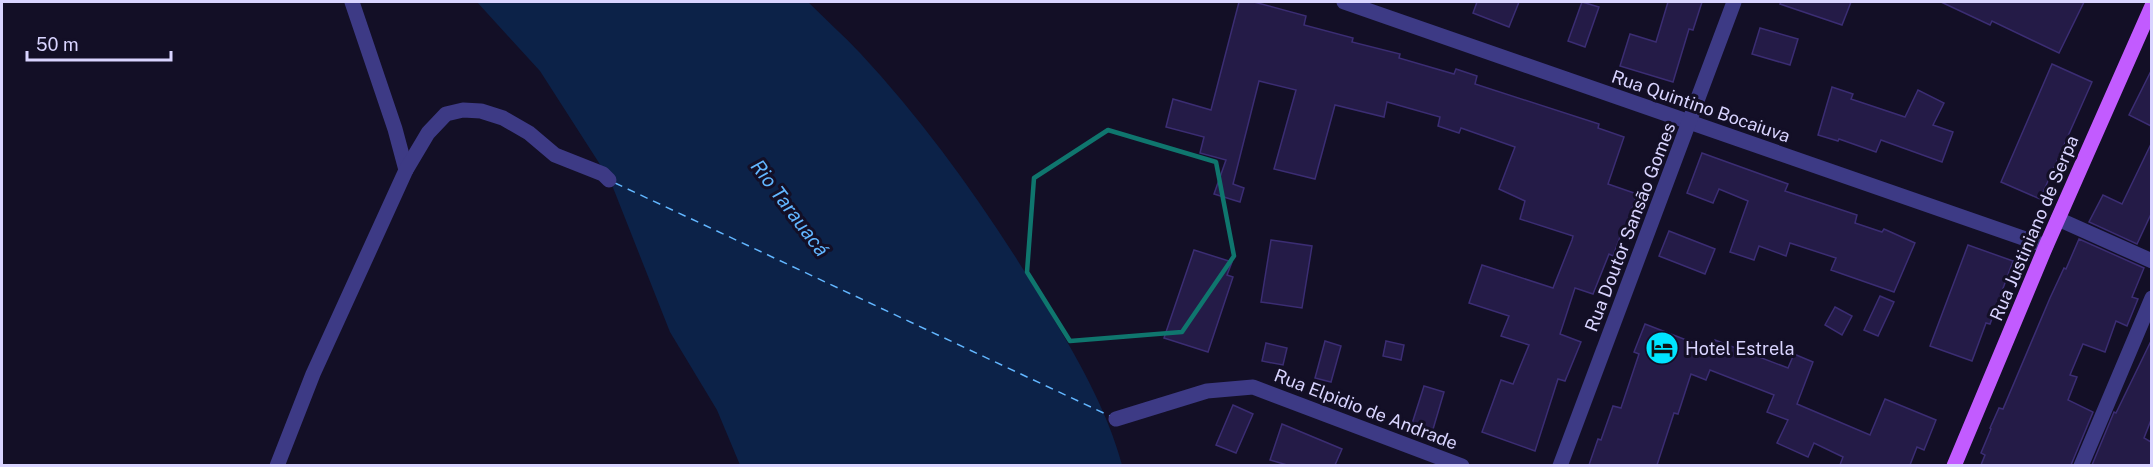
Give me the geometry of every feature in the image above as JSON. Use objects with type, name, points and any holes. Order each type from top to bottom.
[{"type":"main road","name":"Rua Justiniano de Serpa","points":[[1954,465],[2046,246],[2151,6]]},
{"type":"street","points":[[352,2],[395,129],[406,170]]},
{"type":"street","name":"Rua Quintino Bocaiuva","points":[[1344,2],[2046,246]]},
{"type":"street","name":"Rua Doutor Sansão Gomes","points":[[1560,465],[1734,2]]},
{"type":"street","points":[[277,465],[313,374],[406,170],[428,133],[446,114],[463,110],[481,111],[503,118],[530,133],[555,155],[603,174],[609,180]]},
{"type":"street","points":[[2058,219],[2151,261]]},
{"type":"street","points":[[2081,465],[2151,298]]},
{"type":"street","name":"Rua Elpidio de Andrade","points":[[1116,419],[1207,392],[1253,387],[1461,465]]},
{"type":"highlighted area","points":[[1108,130],[1216,162],[1234,256],[1182,332],[1070,341],[1027,272],[1034,178]]},
{"type":"water","name":"Rio Tarauacá","points":[[477,2],[808,2],[854,46],[886,82],[936,143],[982,207],[1025,273],[1079,364],[1108,424],[1122,465],[740,465],[717,410],[670,332],[610,180],[540,71]]},
{"type":"building","points":[[1239,2],[1254,2],[1306,16],[1304,25],[1353,38],[1352,42],[1400,54],[1399,58],[1454,74],[1456,69],[1477,76],[1475,84],[1599,124],[1598,128],[1624,137],[1608,184],[1637,194],[1626,227],[1624,226],[1613,256],[1609,254],[1593,294],[1575,288],[1560,334],[1581,342],[1565,381],[1558,379],[1535,451],[1482,432],[1501,380],[1513,384],[1529,345],[1501,336],[1509,316],[1469,303],[1482,265],[1553,288],[1572,240],[1573,236],[1520,219],[1525,201],[1499,189],[1515,147],[1461,128],[1459,133],[1438,126],[1440,117],[1387,102],[1384,117],[1335,105],[1315,179],[1274,169],[1296,90],[1259,81],[1233,184],[1244,188],[1240,202],[1214,194],[1226,160],[1200,153],[1204,137],[1166,127],[1173,99],[1211,110]]},
{"type":"building","points":[[1477,2],[1519,2],[1509,27],[1473,13]]},
{"type":"building","points":[[1582,2],[1599,7],[1585,47],[1568,41]]},
{"type":"building","points":[[1668,2],[1702,2],[1693,30],[1689,29],[1673,82],[1620,66],[1630,34],[1656,42]]},
{"type":"building","points":[[1781,2],[1851,2],[1842,25],[1780,4]]},
{"type":"building","points":[[1941,2],[2084,2],[2059,53],[1992,21],[1990,25]]},
{"type":"building","points":[[1760,28],[1798,39],[1790,65],[1752,54]]},
{"type":"building","points":[[2052,64],[2092,82],[2040,199],[2001,182]]},
{"type":"building","points":[[2151,71],[2151,126],[2129,115]]},
{"type":"building","points":[[1832,87],[1853,94],[1851,99],[1905,117],[1918,90],[1944,103],[1933,125],[1953,132],[1942,162],[1881,140],[1876,152],[1839,139],[1838,141],[1818,135]]},
{"type":"building","points":[[2151,144],[2151,214],[2137,244],[2089,222],[2103,195],[2122,204]]},
{"type":"building","points":[[1702,153],[1788,184],[1785,191],[1857,215],[1855,223],[1882,232],[1884,229],[1915,243],[1894,292],[1831,270],[1836,258],[1790,243],[1786,256],[1759,246],[1754,260],[1730,252],[1748,201],[1719,189],[1713,203],[1687,193]]},
{"type":"building","points":[[1669,231],[1715,249],[1705,274],[1659,256]]},
{"type":"building","points":[[2079,239],[2144,268],[2132,297],[2138,299],[2127,326],[2116,321],[2105,352],[2083,344],[2070,375],[2077,377],[2068,400],[2093,412],[2071,465],[1981,465],[1985,455],[1981,453],[1990,428],[1999,408],[2003,409],[2050,298]]},
{"type":"building","points":[[1271,240],[1312,246],[1302,308],[1261,302]]},
{"type":"building","points":[[1968,245],[2013,261],[1990,324],[1986,323],[1972,361],[1930,346]]},
{"type":"building","points":[[1194,250],[1232,262],[1227,275],[1233,277],[1208,352],[1164,338]]},
{"type":"building","points":[[1880,296],[1894,302],[1878,336],[1864,330]]},
{"type":"building","points":[[1835,307],[1852,316],[1842,335],[1825,325]]},
{"type":"building","points":[[1645,324],[1712,350],[1715,340],[1788,368],[1794,354],[1813,362],[1797,404],[1870,435],[1885,399],[1936,420],[1924,450],[1917,447],[1910,465],[1840,465],[1843,457],[1814,443],[1808,457],[1777,443],[1788,420],[1767,412],[1774,395],[1710,370],[1706,380],[1691,374],[1678,414],[1674,413],[1657,465],[1589,465],[1613,406],[1621,408],[1639,354],[1634,352]]},
{"type":"building","points":[[1325,341],[1341,346],[1331,382],[1315,378]]},
{"type":"building","points":[[1386,341],[1404,345],[1401,360],[1383,356]]},
{"type":"building","points":[[2151,341],[2151,420],[2144,438],[2151,442],[2151,465],[2092,465],[2114,412],[2116,413]]},
{"type":"building","points":[[1266,343],[1287,348],[1283,365],[1262,361]]},
{"type":"building","points":[[1424,386],[1444,392],[1431,436],[1410,430]]},
{"type":"building","points":[[1233,405],[1253,414],[1236,453],[1216,445]]},
{"type":"building","points":[[1282,424],[1342,449],[1335,465],[1287,465],[1270,460]]},
{"type":"ferry route","points":[[615,183],[1110,416]]},
{"type":"place","name":"Hotel Estrela","points":[[1662,348]]}]
